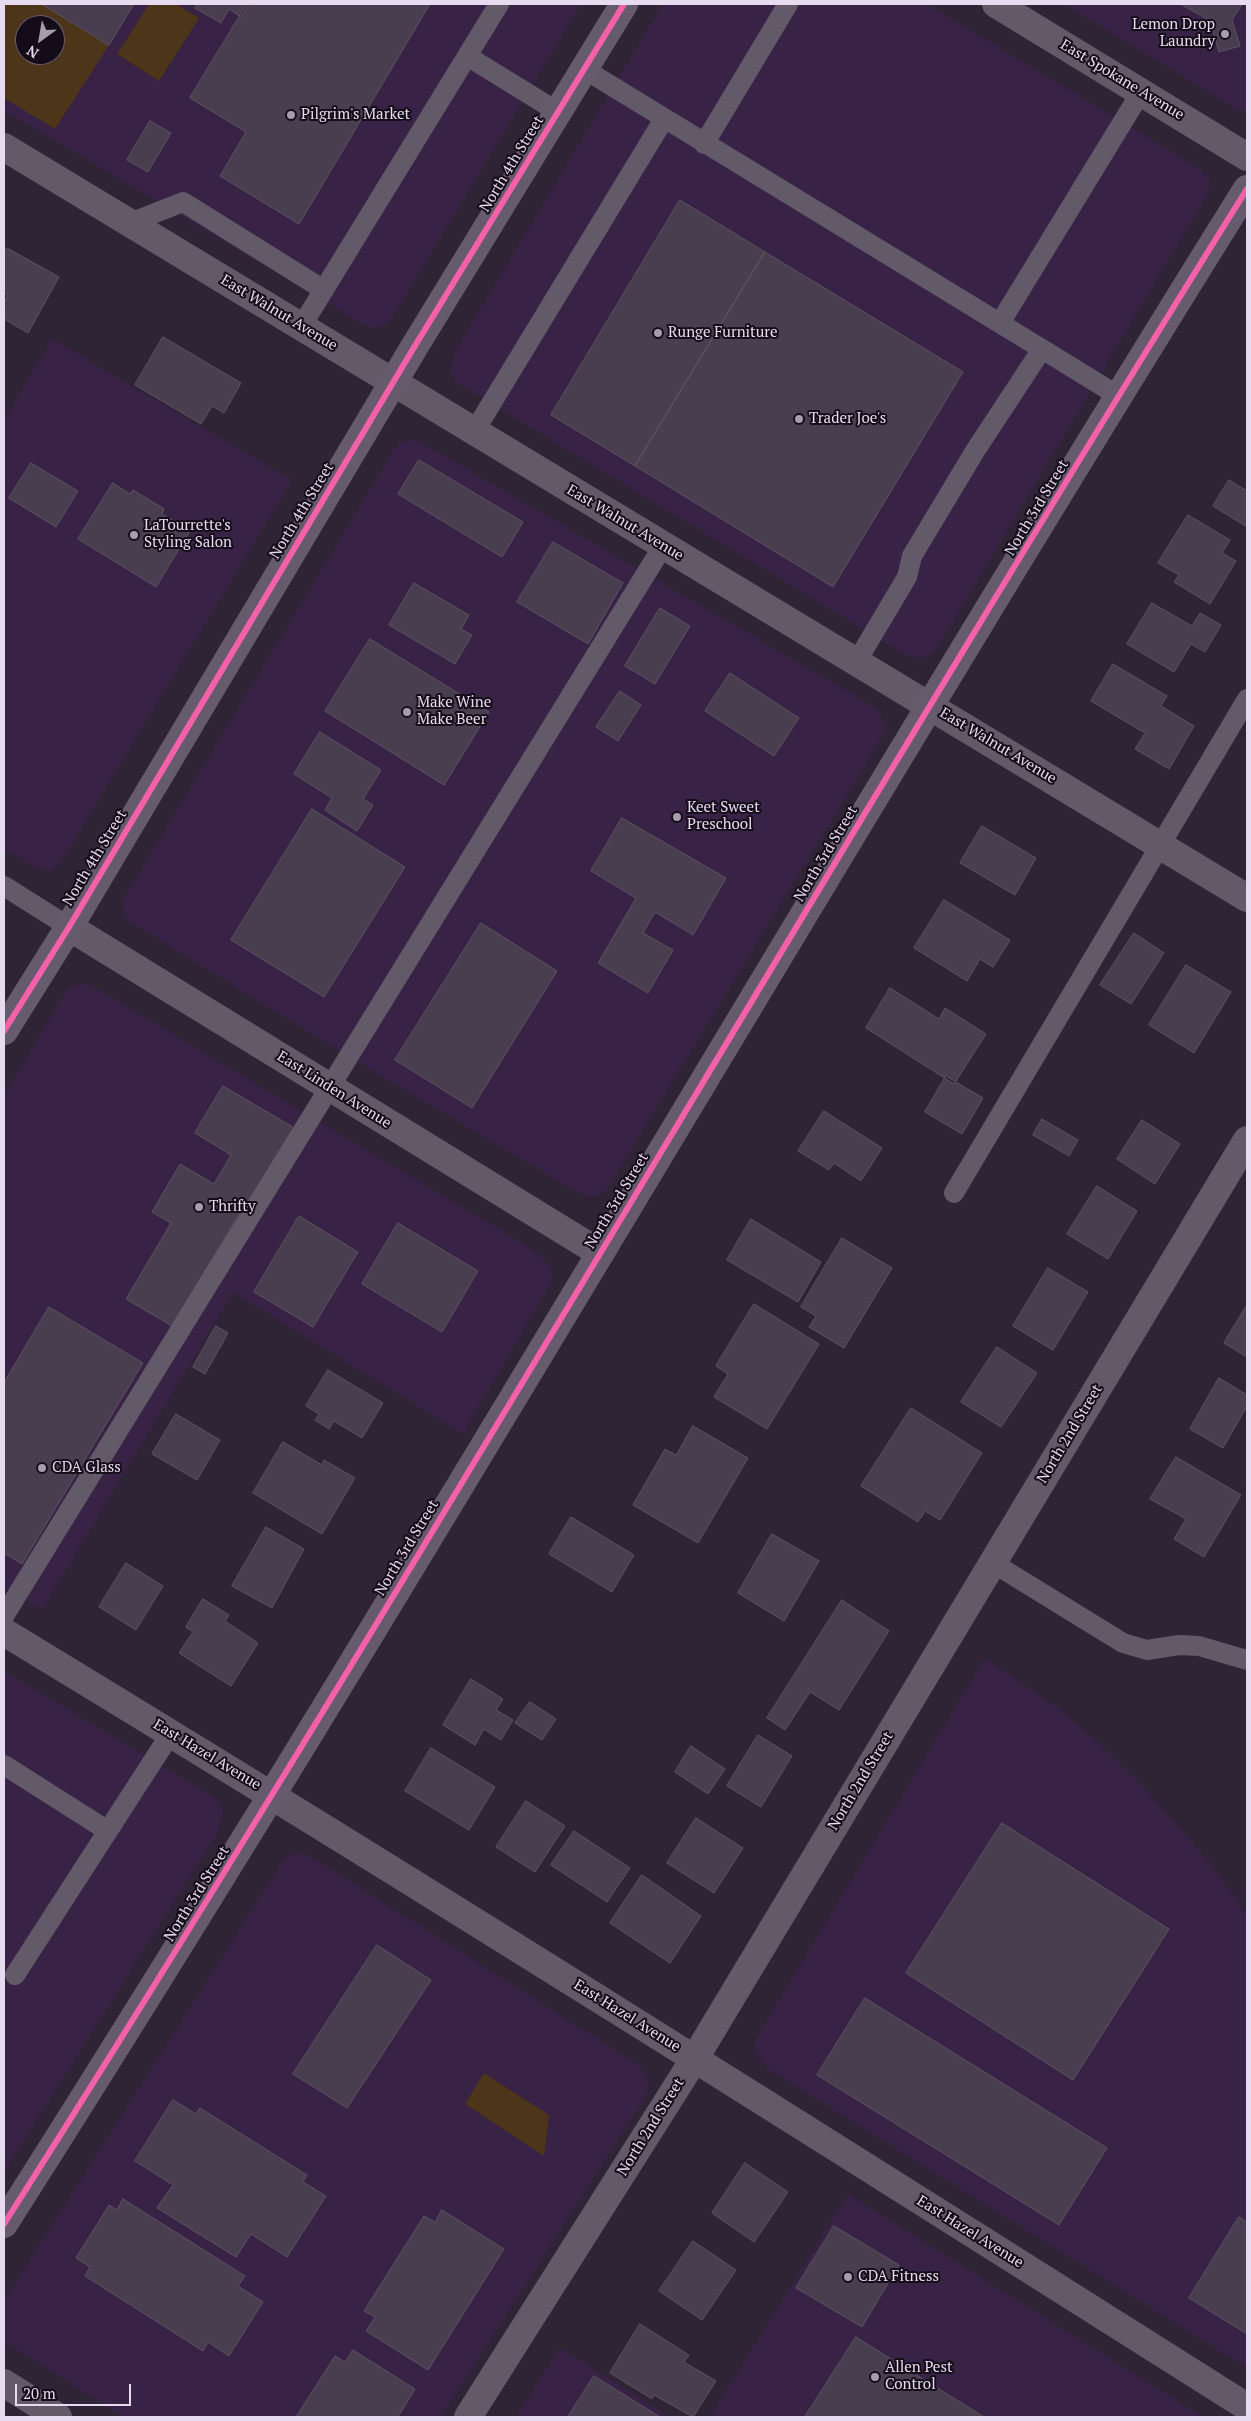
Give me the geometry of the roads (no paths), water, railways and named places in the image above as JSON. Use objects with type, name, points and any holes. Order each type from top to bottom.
[{"type":"main road","name":"North 4th Street","points":[[4,1031],[69,927],[393,383],[624,4]]},
{"type":"main road","name":"North 3rd Street","points":[[4,2224],[272,1795],[931,705],[1247,189]]},
{"type":"street","name":"East Spokane Avenue","points":[[996,4],[1247,157]]},
{"type":"street","name":"East Walnut Avenue","points":[[4,146],[663,546],[931,705],[1247,898]]},
{"type":"street","name":"East Linden Avenue","points":[[69,927],[600,1253]]},
{"type":"street","name":"North 2nd Street","points":[[468,2417],[694,2058],[1247,1140]]},
{"type":"street","name":"East Hazel Avenue","points":[[4,1632],[272,1795],[694,2058],[1247,2407]]},
{"type":"street","points":[[4,2383],[58,2417]]},
{"type":"lane","points":[[302,327],[499,4]]},
{"type":"lane","points":[[704,144],[788,4]]},
{"type":"lane","points":[[467,56],[558,112]]},
{"type":"lane","points":[[584,69],[1120,397]]},
{"type":"lane","points":[[1000,323],[1141,92]]},
{"type":"lane","points":[[474,432],[664,119]]},
{"type":"lane","points":[[130,223],[184,202],[324,290]]},
{"type":"lane","points":[[857,661],[907,576],[912,556],[976,451],[1042,349]]},
{"type":"lane","points":[[4,1616],[331,1088],[663,546]]},
{"type":"lane","points":[[954,1193],[1159,844],[1247,699]]},
{"type":"lane","points":[[4,886],[69,927]]},
{"type":"lane","points":[[992,1563],[1123,1643],[1147,1650],[1179,1645],[1199,1646],[1247,1660]]},
{"type":"lane","points":[[15,1974],[171,1733]]},
{"type":"lane","points":[[4,1765],[108,1831]]},
{"type":"place","name":"Lemon Drop Laundry","points":[[1225,34]]},
{"type":"place","name":"Pilgrim's Market","points":[[291,115]]},
{"type":"place","name":"Runge Furniture","points":[[658,333]]},
{"type":"place","name":"Trader Joe's","points":[[799,419]]},
{"type":"place","name":"LaTourrette's Styling Salon","points":[[134,535]]},
{"type":"place","name":"Make Wine Make Beer","points":[[407,712]]},
{"type":"place","name":"Keet Sweet Preschool","points":[[677,817]]},
{"type":"place","name":"Thrifty","points":[[199,1207]]},
{"type":"place","name":"CDA Glass","points":[[42,1468]]},
{"type":"place","name":"CDA Fitness","points":[[848,2277]]},
{"type":"place","name":"Allen Pest Control","points":[[875,2377]]}]
